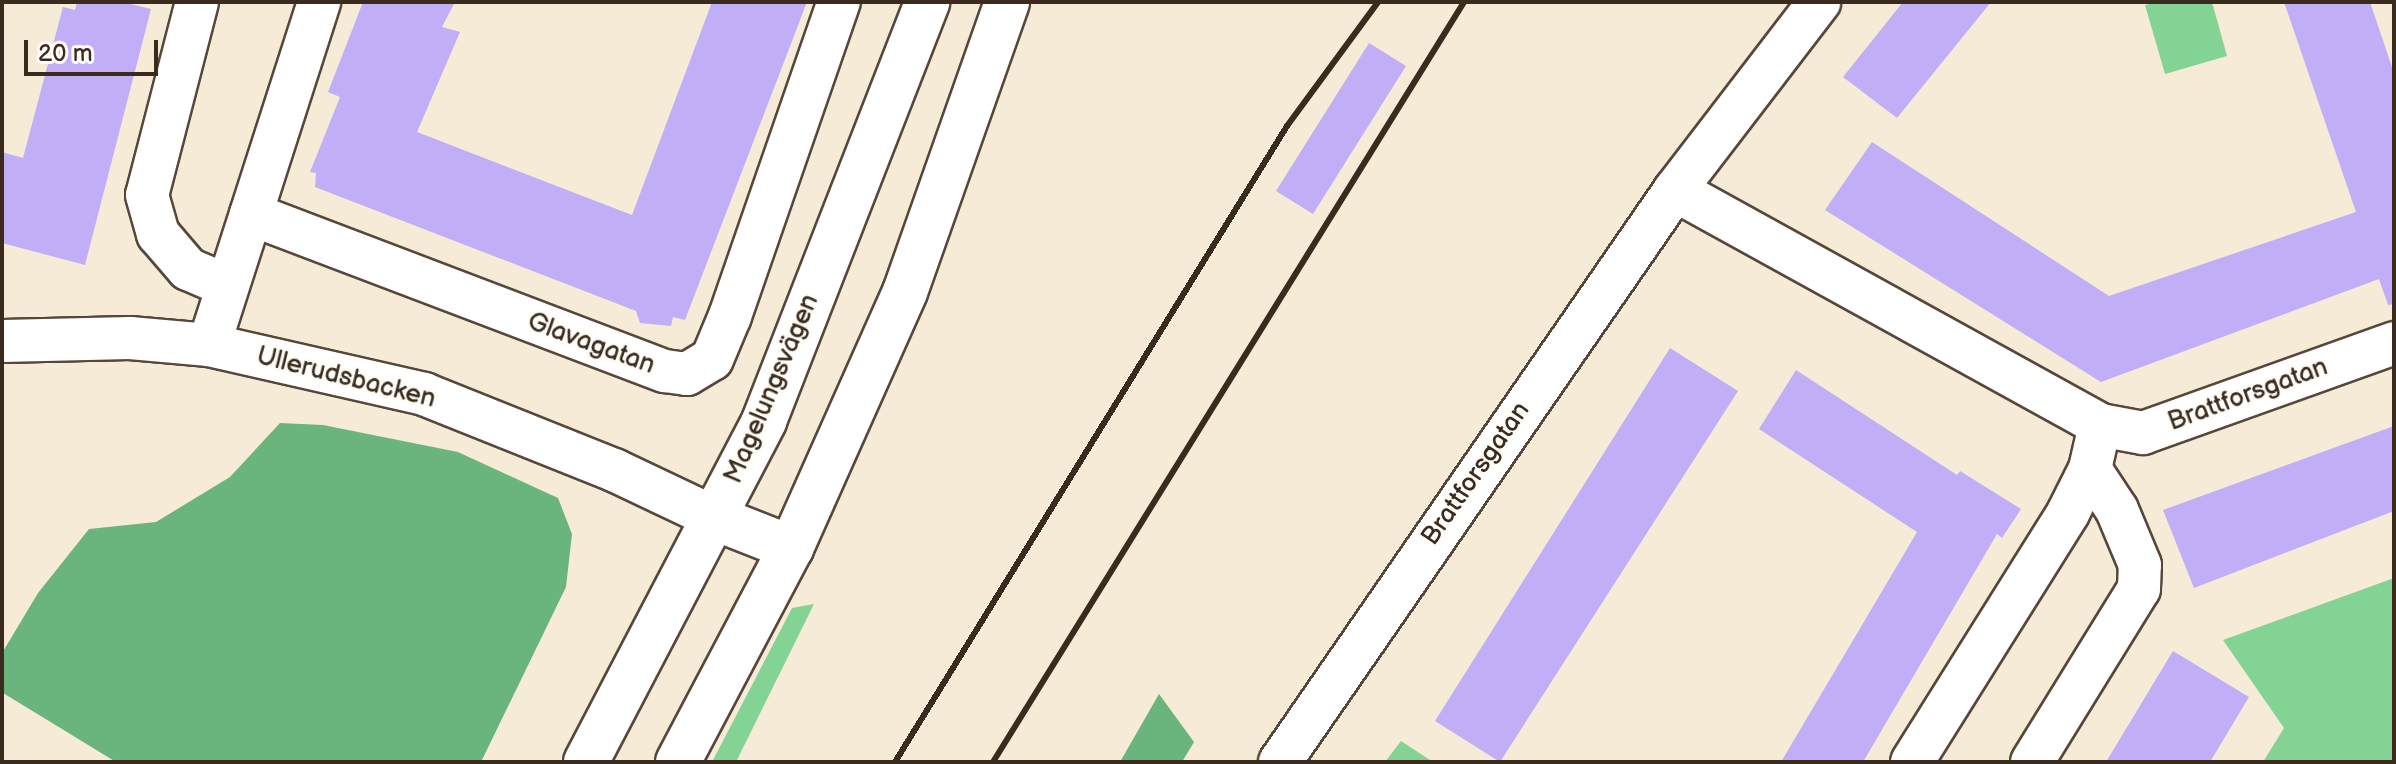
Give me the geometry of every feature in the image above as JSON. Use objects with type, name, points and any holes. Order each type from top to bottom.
[{"type":"main road","name":"Magelungsvägen","points":[[586,762],[764,421],[927,2]]},
{"type":"main road","points":[[678,762],[791,548],[905,292],[1007,2]]},
{"type":"main road","points":[[715,518],[791,548]]},
{"type":"street","points":[[197,2],[147,195],[158,234],[188,269],[228,286]]},
{"type":"street","points":[[209,345],[319,2]]},
{"type":"street","name":"Glavagatan","points":[[251,214],[562,334],[665,371],[687,374],[712,359],[730,316],[839,2]]},
{"type":"street","name":"Brattforsgatan","points":[[1280,762],[1675,190],[1819,2]]},
{"type":"street","name":"Brattforsgatan","points":[[1675,190],[2100,425],[2143,433],[2394,343]]},
{"type":"street","name":"Ullerudsbacken","points":[[2,341],[130,338],[209,345],[424,394],[614,470],[715,518]]},
{"type":"street","points":[[1912,762],[2090,469],[2100,425]]},
{"type":"street","points":[[2032,762],[2139,589],[2140,565],[2117,510],[2090,469]]},
{"type":"green space","points":[[2157,2],[2212,2],[2227,56],[2165,74],[2145,5]]},
{"type":"green space","points":[[280,423],[323,425],[458,452],[558,498],[572,534],[566,587],[481,762],[116,762],[3,693],[2,653],[38,593],[89,529],[156,522],[230,477]]},
{"type":"green space","points":[[2394,578],[2394,762],[2263,762],[2284,728],[2223,640]]},
{"type":"green space","points":[[814,604],[736,762],[712,762],[792,608]]},
{"type":"green space","points":[[1159,694],[1194,742],[1182,762],[1120,762]]},
{"type":"green space","points":[[1401,741],[1433,762],[1385,762]]},
{"type":"building","points":[[77,2],[122,2],[151,9],[85,265],[2,243],[2,152],[23,158],[63,7],[75,10]]},
{"type":"building","points":[[363,2],[455,2],[442,27],[460,32],[417,132],[632,215],[712,2],[807,2],[685,320],[673,317],[671,326],[640,323],[636,311],[315,187],[316,173],[310,172],[340,97],[328,92]]},
{"type":"building","points":[[1903,2],[1991,2],[1897,118],[1843,77]]},
{"type":"building","points":[[2284,2],[2370,2],[2394,73],[2394,304],[2388,305],[2379,279],[2101,382],[1825,210],[1872,142],[2109,296],[2356,212]]},
{"type":"building","points":[[1369,43],[1406,66],[1313,214],[1276,191]]},
{"type":"building","points":[[1670,348],[1738,391],[1500,762],[1435,721]]},
{"type":"building","points":[[1796,370],[1957,475],[1960,471],[2021,509],[2002,538],[1997,534],[1863,762],[1781,762],[1917,532],[1759,429]]},
{"type":"building","points":[[2394,426],[2394,511],[2194,588],[2163,510]]},
{"type":"building","points":[[2173,651],[2249,697],[2210,762],[2106,762]]},
{"type":"railway","points":[[895,762],[1287,126],[1378,2]]},
{"type":"railway","points":[[993,762],[1464,2]]}]
